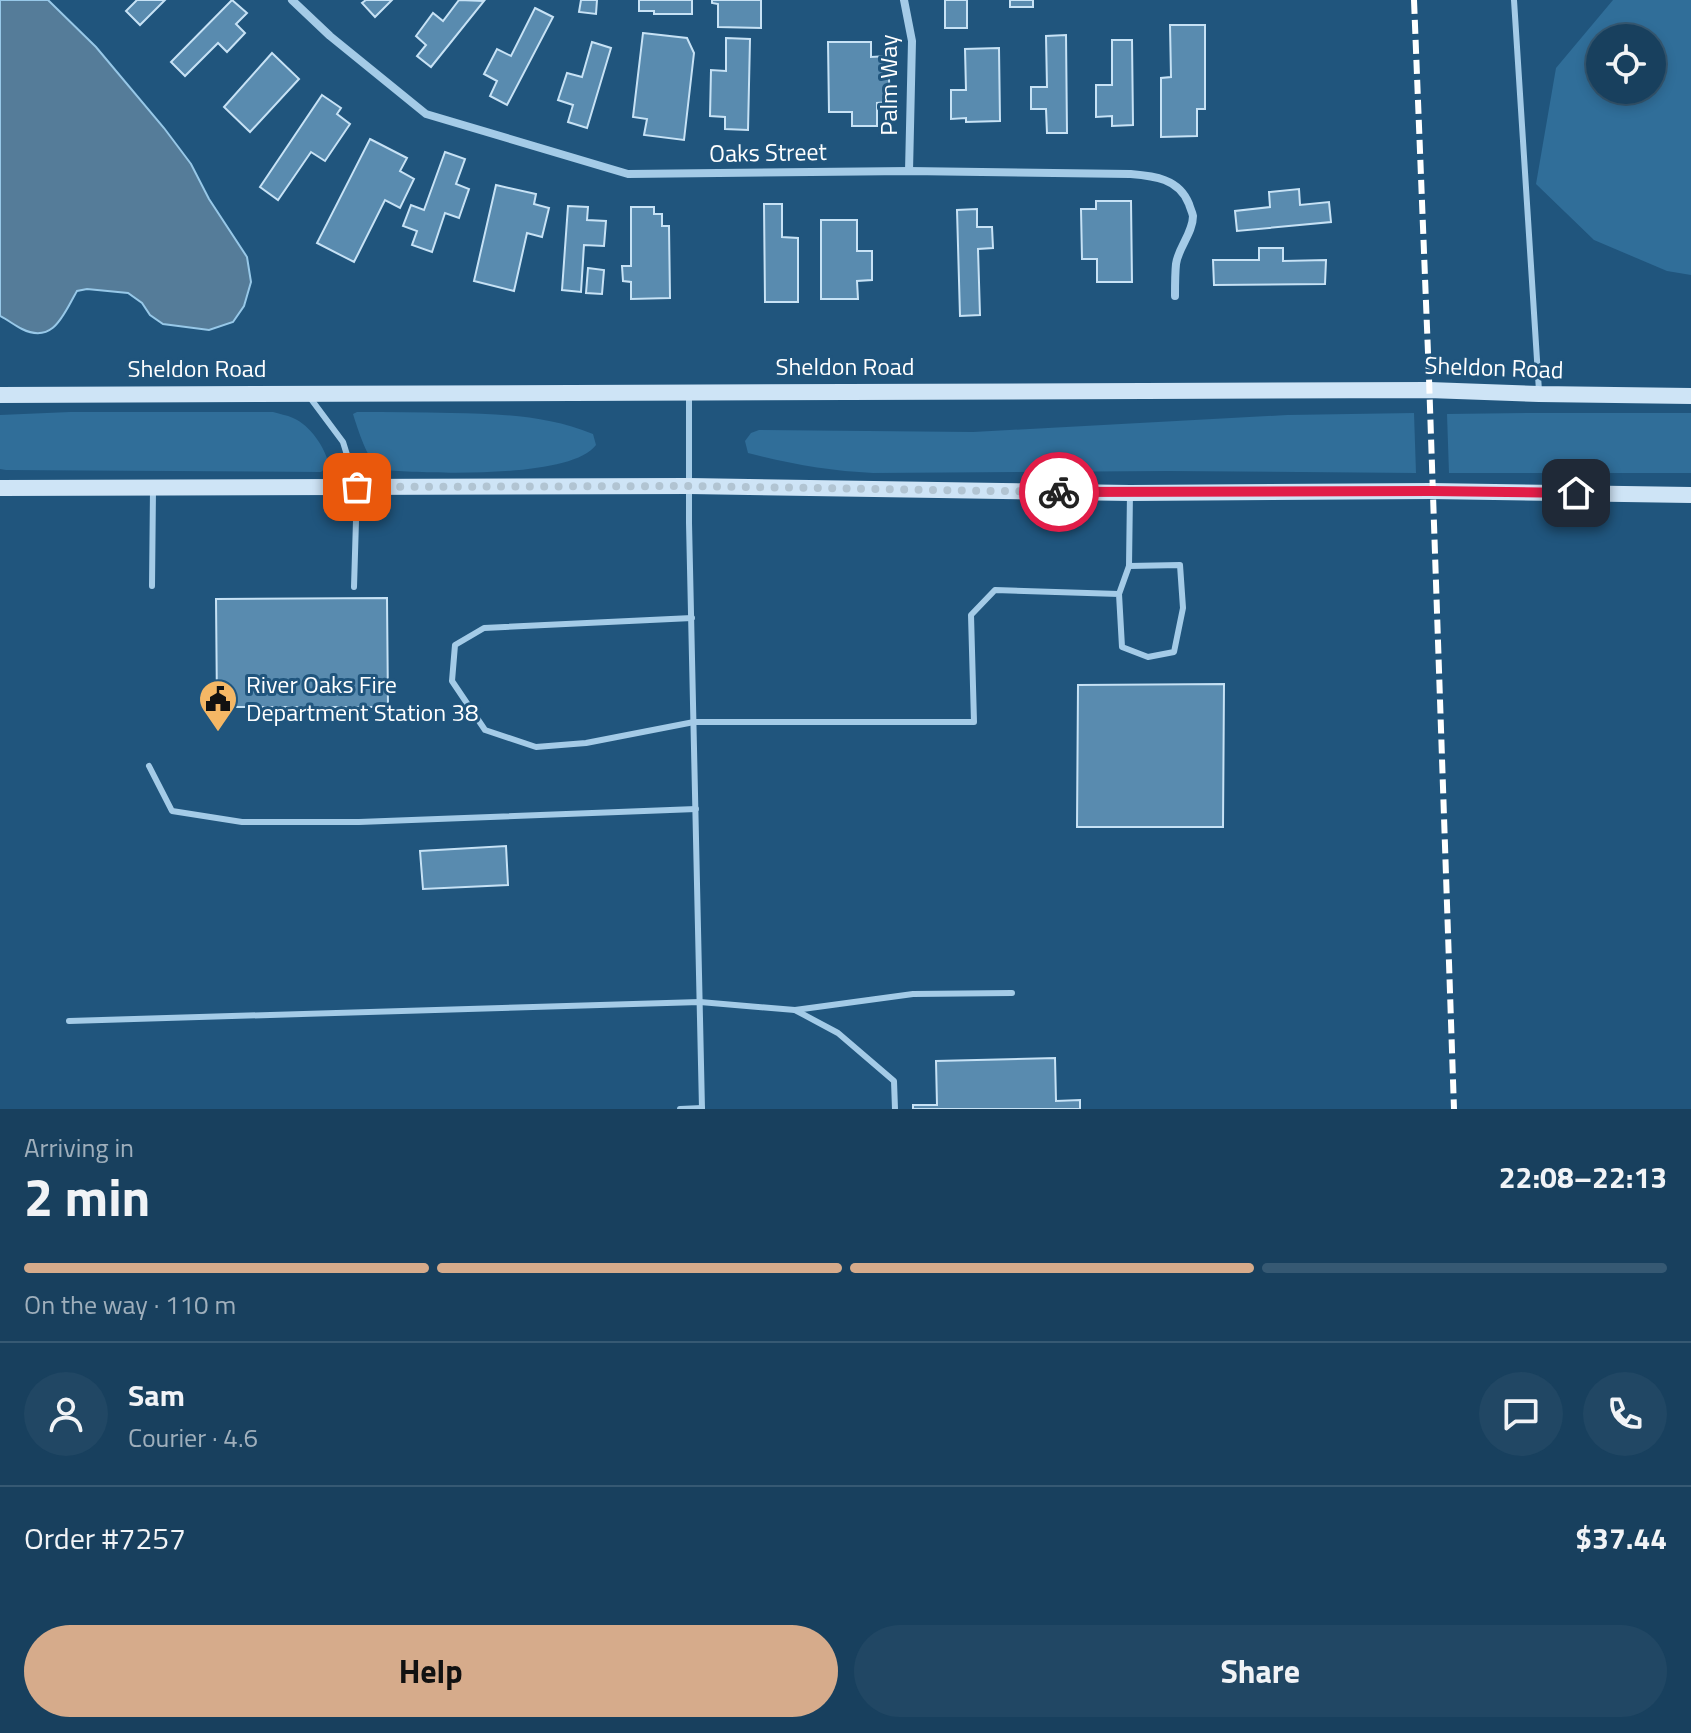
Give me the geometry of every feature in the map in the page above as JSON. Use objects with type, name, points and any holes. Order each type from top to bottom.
[{"type":"main road","name":"Sheldon Road","points":[[0,395],[1429,390],[1691,396]]},
{"type":"main road","points":[[0,488],[689,486],[1130,493],[1431,491],[1691,495]]},
{"type":"street","name":"Oaks Street","points":[[292,0],[330,36],[426,114],[628,174],[909,171],[1130,174],[1169,181],[1187,199],[1193,216],[1176,261],[1175,296]]},
{"type":"street","name":"Palm Way","points":[[904,0],[912,41],[909,171]]},
{"type":"lane","points":[[1514,0],[1539,394]]},
{"type":"lane","points":[[680,1109],[702,1109],[689,391]]},
{"type":"lane","points":[[305,392],[343,442],[357,487],[354,587]]},
{"type":"lane","points":[[152,586],[153,488]]},
{"type":"lane","points":[[1129,566],[1180,565],[1183,608],[1174,652],[1148,657],[1122,647],[1119,594],[1129,566],[1130,493]]},
{"type":"lane","points":[[692,618],[484,628],[455,645],[452,681],[485,730],[536,747],[586,743],[694,722],[974,722],[971,615],[995,590],[1119,594]]},
{"type":"lane","points":[[149,766],[172,811],[242,822],[359,822],[696,809]]},
{"type":"lane","points":[[69,1021],[700,1002],[795,1010],[913,994],[1012,993]]},
{"type":"lane","points":[[795,1010],[838,1033],[894,1081],[895,1109]]},
{"type":"shaded area","points":[[0,0],[48,0],[96,47],[191,164],[209,199],[247,257],[251,282],[244,306],[233,322],[209,330],[163,324],[128,293],[87,289],[77,291],[57,324],[42,333],[22,329],[0,316]]},
{"type":"shaded area","points":[[1613,0],[1691,0],[1691,275],[1667,271],[1594,240],[1536,184],[1556,68],[1586,32],[1586,104],[1666,104],[1666,24],[1593,24]]},
{"type":"shaded area","points":[[273,412],[299,421],[311,431],[329,465],[321,472],[0,469],[0,415]]},
{"type":"shaded area","points":[[470,413],[523,417],[558,423],[593,434],[596,445],[581,456],[528,469],[461,473],[380,470],[371,460],[361,436],[353,414]]},
{"type":"shaded area","points":[[1414,413],[1416,473],[873,473],[826,469],[748,453],[745,441],[751,433],[759,430],[973,432],[1287,415]]},
{"type":"shaded area","points":[[1691,413],[1691,473],[1449,473],[1447,414]]},
{"type":"building","points":[[137,0],[165,0],[140,25],[126,11]]},
{"type":"building","points":[[232,0],[247,13],[236,24],[245,33],[227,52],[218,43],[185,76],[171,62]]},
{"type":"building","points":[[366,0],[392,0],[375,17],[362,3]]},
{"type":"building","points":[[459,0],[484,1],[431,67],[417,56],[426,45],[416,36],[433,13],[443,21]]},
{"type":"building","points":[[581,0],[597,0],[596,14],[579,12]]},
{"type":"building","points":[[639,0],[692,0],[692,14],[639,11]]},
{"type":"building","points":[[712,0],[761,0],[761,28],[718,27],[718,4],[712,3]]},
{"type":"building","points":[[945,0],[967,0],[967,28],[945,28]]},
{"type":"building","points":[[1010,0],[1033,0],[1033,7],[1010,7]]},
{"type":"building","points":[[535,8],[553,17],[507,105],[490,96],[497,81],[484,74],[497,49],[511,56]]},
{"type":"building","points":[[1170,25],[1205,25],[1205,109],[1197,109],[1197,136],[1161,137],[1161,78],[1171,77]]},
{"type":"building","points":[[643,33],[687,38],[694,53],[684,140],[644,135],[647,119],[633,117]]},
{"type":"building","points":[[1066,35],[1067,133],[1047,133],[1046,109],[1031,109],[1031,87],[1047,87],[1046,36]]},
{"type":"building","points":[[726,38],[750,39],[748,130],[725,129],[725,117],[710,116],[711,70],[726,71]]},
{"type":"building","points":[[1112,40],[1132,40],[1133,125],[1112,126],[1112,116],[1096,117],[1096,85],[1112,85]]},
{"type":"building","points":[[592,42],[611,48],[587,128],[568,122],[573,105],[558,100],[567,73],[582,77]]},
{"type":"building","points":[[828,42],[871,42],[871,57],[888,56],[890,102],[877,103],[877,126],[852,126],[852,112],[829,112]]},
{"type":"building","points":[[999,48],[1000,121],[951,119],[951,90],[966,90],[965,49]]},
{"type":"building","points":[[272,53],[299,79],[250,132],[224,107]]},
{"type":"building","points":[[322,95],[341,108],[337,114],[350,124],[325,161],[311,152],[278,200],[260,187]]},
{"type":"building","points":[[370,139],[407,158],[400,171],[414,179],[400,208],[385,200],[354,262],[317,243]]},
{"type":"building","points":[[445,152],[465,159],[456,184],[469,189],[459,218],[445,213],[432,252],[412,245],[417,231],[403,226],[411,205],[424,210]]},
{"type":"building","points":[[496,185],[536,194],[534,204],[549,208],[542,237],[527,233],[514,291],[474,281]]},
{"type":"building","points":[[1299,189],[1300,205],[1329,202],[1331,222],[1237,231],[1235,211],[1270,207],[1269,192]]},
{"type":"building","points":[[1096,201],[1131,201],[1132,282],[1097,282],[1097,259],[1082,259],[1081,209],[1096,209]]},
{"type":"building","points":[[764,204],[782,204],[782,237],[798,238],[798,302],[765,302]]},
{"type":"building","points":[[568,206],[588,207],[587,220],[606,221],[604,246],[584,245],[581,292],[562,290]]},
{"type":"building","points":[[631,207],[654,207],[654,214],[662,214],[662,226],[669,226],[670,298],[631,299],[631,282],[623,281],[622,266],[631,266]]},
{"type":"building","points":[[977,209],[977,227],[992,227],[993,248],[978,249],[980,315],[960,316],[957,210]]},
{"type":"building","points":[[821,220],[857,220],[857,251],[872,251],[872,280],[857,281],[858,299],[821,299]]},
{"type":"building","points":[[1259,248],[1283,248],[1283,261],[1326,260],[1325,284],[1214,285],[1213,260],[1259,260]]},
{"type":"building","points":[[588,268],[604,270],[602,294],[586,293]]},
{"type":"building","points":[[387,598],[388,707],[217,707],[216,599]]},
{"type":"building","points":[[1224,684],[1223,827],[1077,827],[1078,685]]},
{"type":"building","points":[[506,846],[508,885],[423,889],[420,851]]},
{"type":"building","points":[[1055,1058],[1056,1101],[1080,1100],[1080,1109],[913,1109],[913,1105],[937,1105],[936,1061]]},
{"type":"railway","points":[[1414,0],[1454,1109]]},
{"type":"way so far","points":[[357,487],[689,486],[1059,492]]},
{"type":"place","name":"River Oaks Fire Department Station 38","points":[[218,733]]},
{"type":"route","points":[[1059,492],[1576,493]]}]
